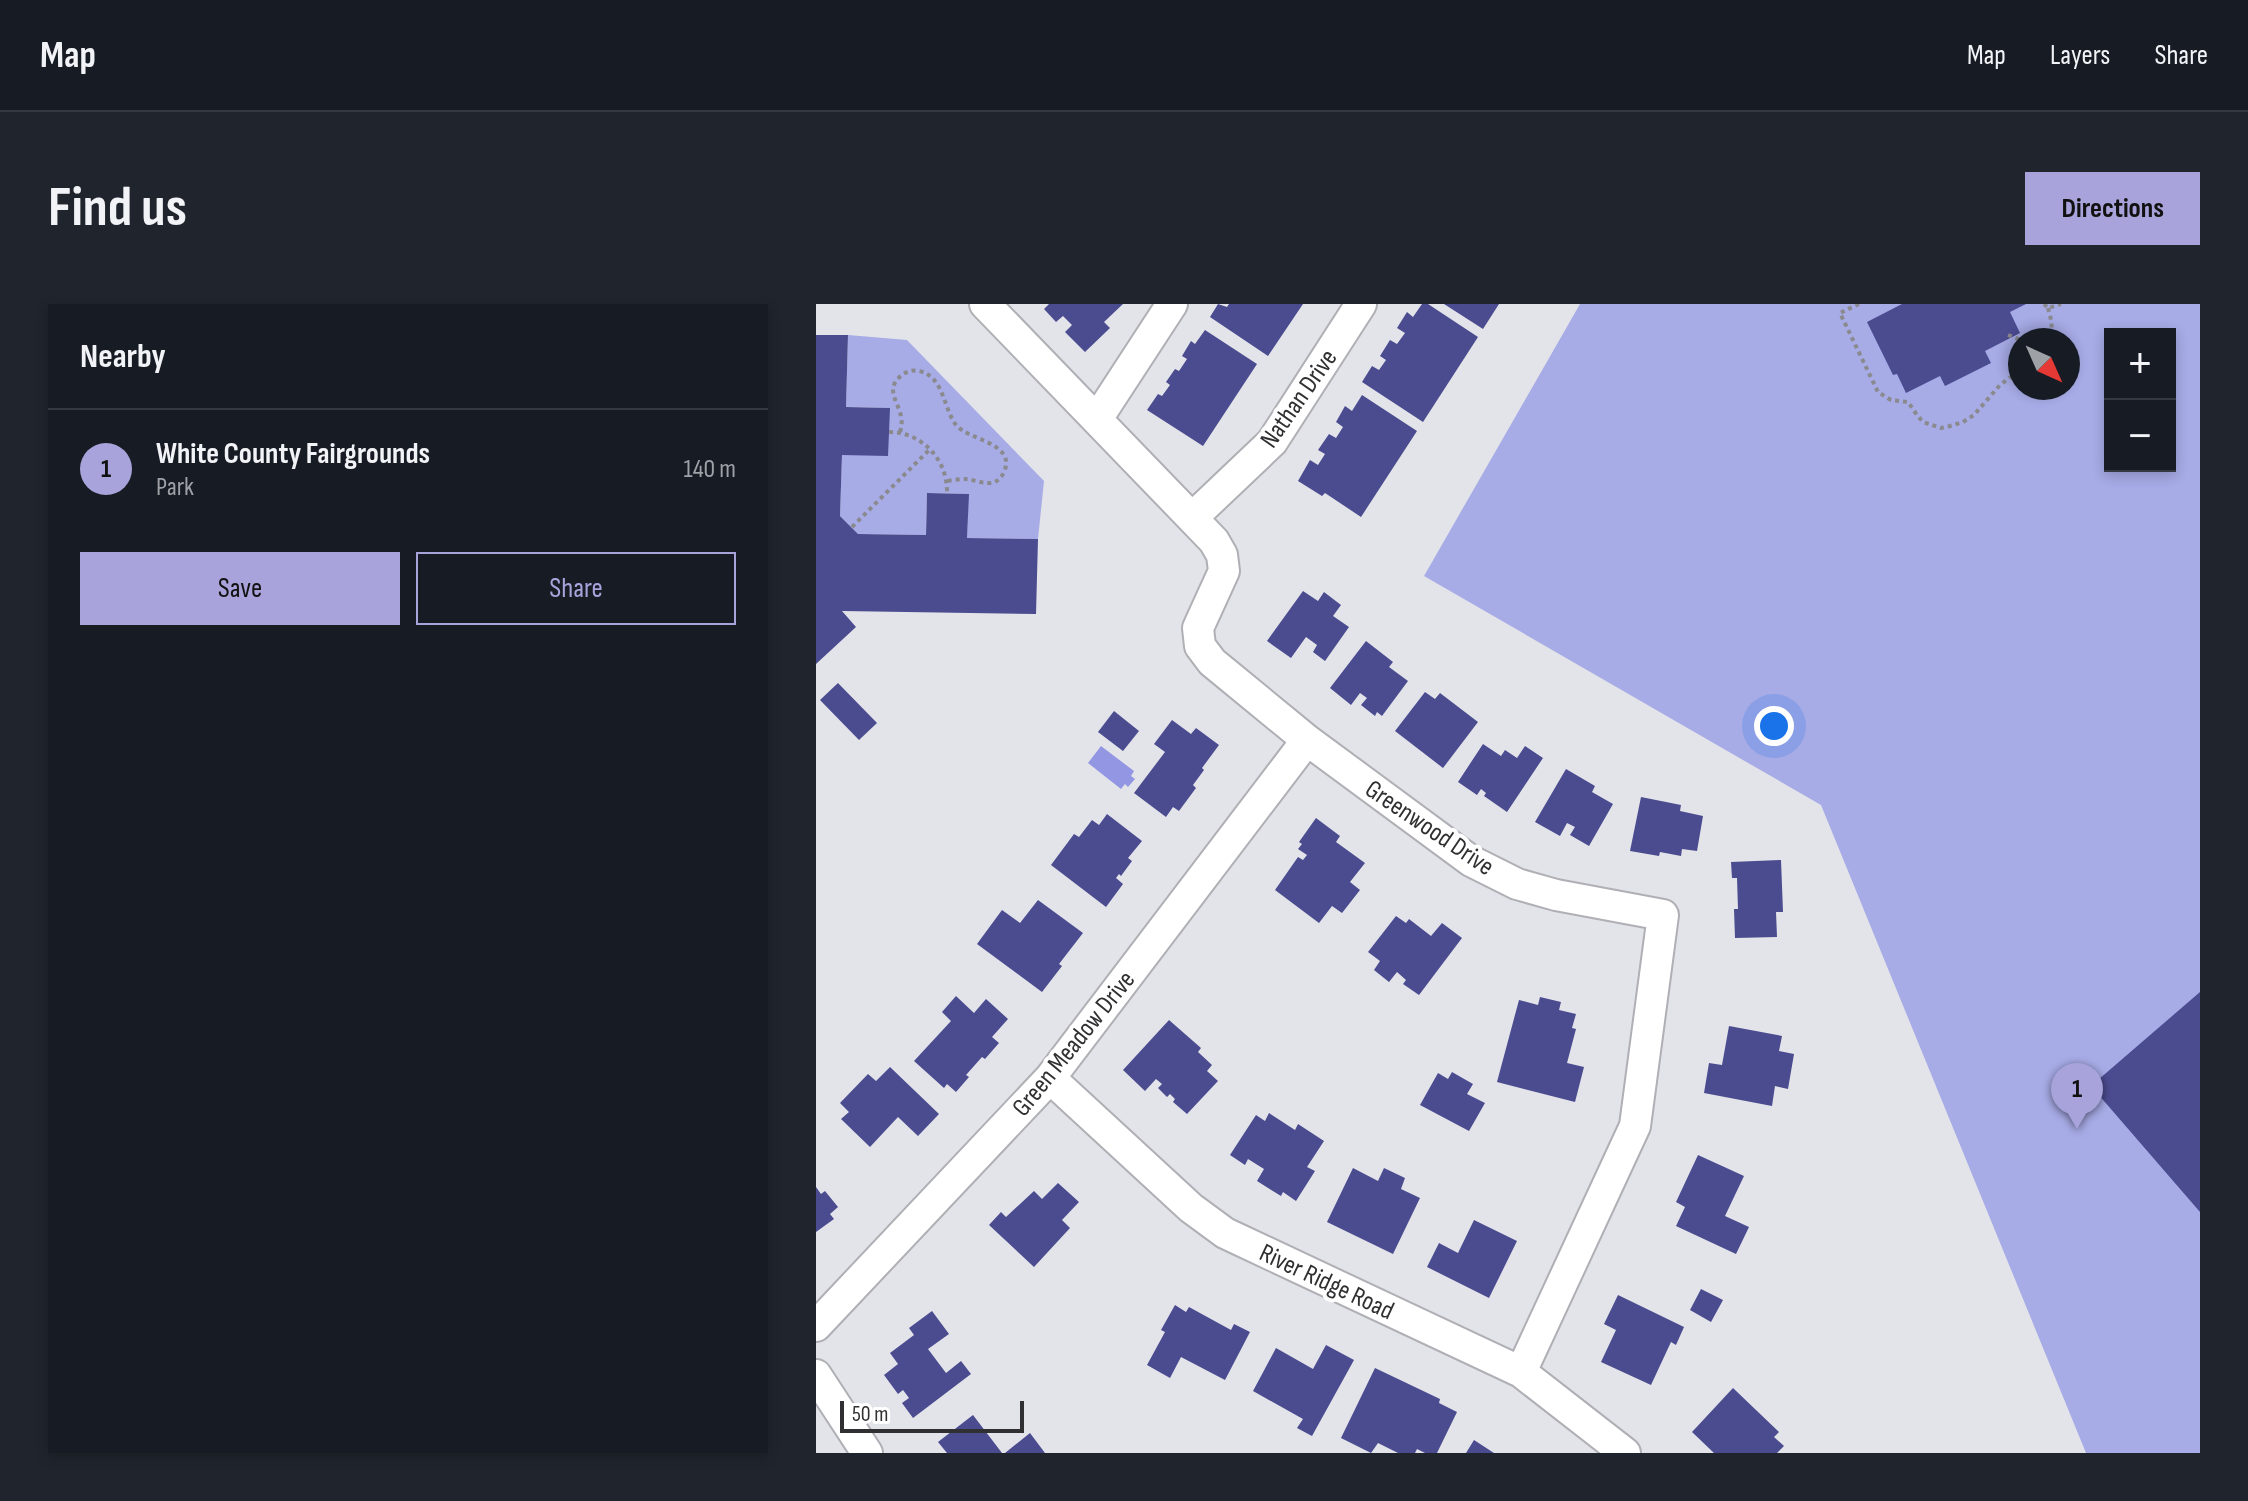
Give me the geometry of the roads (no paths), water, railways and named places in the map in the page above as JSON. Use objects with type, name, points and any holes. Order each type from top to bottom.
[{"type":"street","name":"Greenwood Drive","points":[[985,304],[1214,541],[1222,555],[1224,571],[1198,628],[1200,646],[1212,662],[1307,740],[1471,861],[1517,884],[1556,895],[1663,915],[1635,1126],[1521,1372]]},
{"type":"street","points":[[1097,419],[1172,304]]},
{"type":"street","name":"Nathan Drive","points":[[1192,518],[1272,442],[1361,304]]},
{"type":"street","name":"Green Meadow Drive","points":[[816,1326],[1050,1078],[1307,740]]},
{"type":"street","name":"River Ridge Road","points":[[1050,1078],[1191,1208],[1225,1233],[1521,1372],[1625,1453]]},
{"type":"street","points":[[816,1375],[867,1453]]},
{"type":"place","name":"White County Fairgrounds","points":[[2077,1129]]}]
